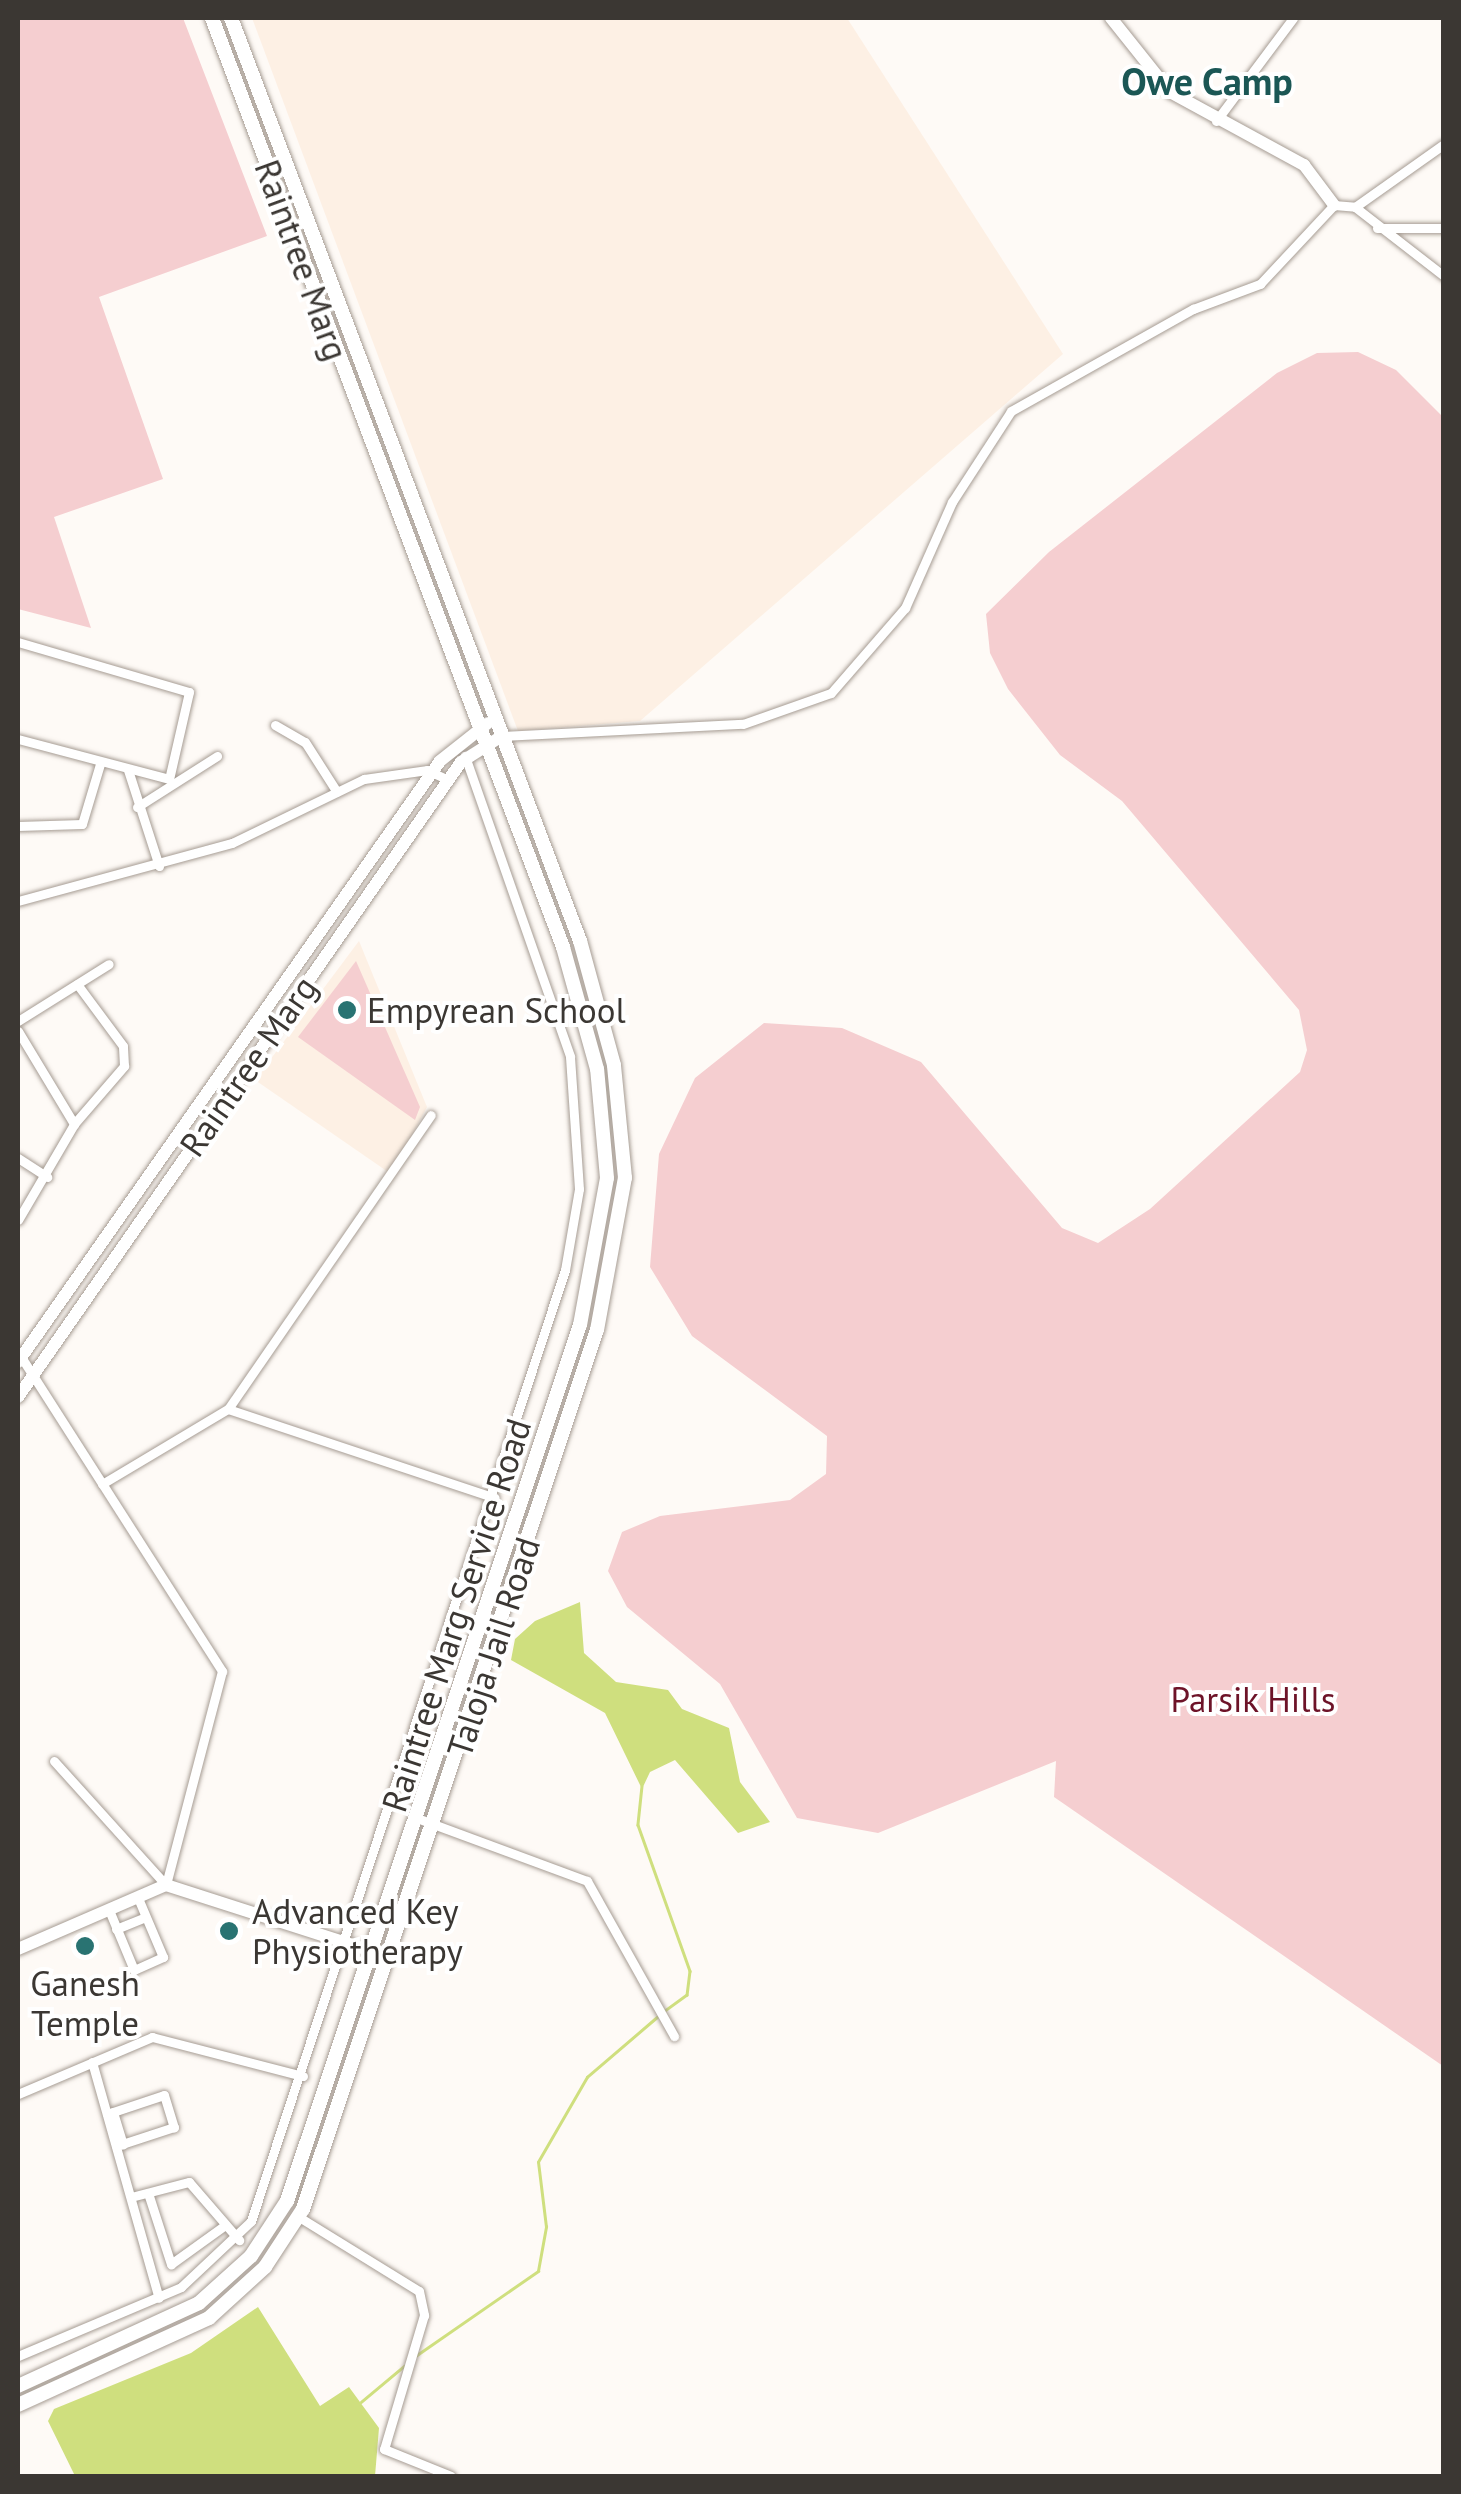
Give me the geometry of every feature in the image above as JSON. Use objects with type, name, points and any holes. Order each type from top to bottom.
[{"type":"main road","name":"Raintree Marg","points":[[212,18],[486,743]]},
{"type":"main road","name":"Raintree Marg","points":[[18,1396],[448,780],[466,758],[502,736],[231,18]]},
{"type":"main road","points":[[1111,18],[1170,92],[1216,122],[1304,165],[1334,205]]},
{"type":"main road","name":"Raintree Marg","points":[[19,1357],[433,770],[458,740],[496,720]]},
{"type":"main road","name":"Taloja Jail Road","points":[[18,2405],[209,2318],[265,2267],[299,2216],[390,1957],[597,1330],[625,1178],[614,1065],[590,973],[502,736]]},
{"type":"main road","name":"Taloja Jail Road","points":[[18,2386],[182,2313],[251,2256],[298,2176],[580,1325],[607,1178],[586,1026],[486,743]]},
{"type":"main road","points":[[18,1949],[166,1886],[390,1957]]},
{"type":"street","points":[[1216,122],[1293,18]]},
{"type":"street","points":[[1355,207],[1443,144]]},
{"type":"street","points":[[502,736],[743,724],[831,692],[905,608],[996,425],[1132,341],[1260,284],[1334,205],[1355,207],[1377,228],[1444,276]]},
{"type":"street","points":[[1377,228],[1444,228]]},
{"type":"street","points":[[18,642],[189,692],[169,779]]},
{"type":"street","points":[[274,726],[305,742],[337,792]]},
{"type":"street","points":[[18,739],[100,764],[169,779]]},
{"type":"street","name":"Raintree Marg Service Road","points":[[238,2240],[303,2076],[496,1498],[566,1270],[580,1122],[548,973],[458,740]]},
{"type":"street","points":[[137,807],[169,779],[217,756]]},
{"type":"street","points":[[18,826],[82,824],[100,764]]},
{"type":"street","points":[[128,770],[159,866]]},
{"type":"street","points":[[18,900],[159,866],[270,829],[337,792],[433,770],[448,780]]},
{"type":"street","points":[[18,1021],[109,964]]},
{"type":"street","points":[[18,1220],[74,1124],[126,1058],[77,984]]},
{"type":"street","points":[[18,1032],[74,1124]]},
{"type":"street","points":[[102,1484],[228,1409],[431,1115]]},
{"type":"street","points":[[18,1158],[46,1176]]},
{"type":"street","points":[[19,1357],[225,1686],[166,1886]]},
{"type":"street","points":[[228,1409],[496,1498]]},
{"type":"street","points":[[54,1761],[166,1886]]},
{"type":"street","points":[[418,1818],[588,1881],[674,2036]]},
{"type":"street","points":[[110,1910],[134,1970],[162,1958],[138,1898]]},
{"type":"street","points":[[116,1929],[144,1917]]},
{"type":"street","points":[[18,2094],[160,2037],[303,2076]]},
{"type":"street","points":[[92,2062],[110,2113],[159,2298]]},
{"type":"street","points":[[110,2113],[164,2095],[174,2127],[119,2145]]},
{"type":"street","points":[[18,2356],[159,2298],[238,2240],[190,2182],[131,2197]]},
{"type":"street","points":[[148,2192],[171,2264],[225,2225]]},
{"type":"street","points":[[299,2216],[419,2291],[413,2354],[384,2449],[451,2476]]},
{"type":"shaded area","points":[[252,18],[847,18],[1063,354],[640,721],[518,731]]},
{"type":"shaded area","name":"Empyrean School","points":[[359,941],[427,1107],[391,1174],[255,1080]]},
{"type":"shaded area","points":[[580,1602],[584,1653],[616,1682],[668,1690],[682,1709],[729,1728],[740,1782],[770,1822],[738,1833],[675,1760],[650,1772],[642,1789],[605,1713],[511,1660],[515,1639],[535,1621]]},
{"type":"shaded area","points":[[258,2307],[320,2406],[349,2387],[379,2428],[375,2476],[75,2476],[48,2421],[54,2409],[191,2353]]},
{"type":"green space","points":[[18,18],[183,18],[267,236],[99,297],[163,479],[54,517],[91,628],[18,609]]},
{"type":"green space","name":"Parsik Hills","points":[[1358,352],[1396,370],[1443,417],[1443,2066],[1054,1797],[1056,1761],[878,1833],[797,1818],[720,1684],[627,1607],[608,1571],[622,1532],[660,1516],[790,1500],[826,1474],[827,1436],[692,1336],[650,1267],[659,1154],[695,1078],[764,1023],[842,1028],[921,1062],[1062,1228],[1098,1243],[1150,1209],[1300,1072],[1307,1050],[1299,1010],[1122,801],[1060,755],[1008,689],[990,653],[986,614],[1049,552],[1277,373],[1317,353]]},
{"type":"green space","points":[[356,961],[420,1107],[415,1120],[298,1037]]},
{"type":"waterway","points":[[642,1786],[638,1825],[690,1971],[687,1995],[664,2012]]},
{"type":"waterway","points":[[414,2357],[538,2271],[546,2227],[538,2162],[587,2077],[657,2017]]},
{"type":"waterway","points":[[361,2402],[404,2366]]},
{"type":"place","name":"Empyrean School","points":[[347,1010]]},
{"type":"place","name":"Advanced Key Physiotherapy","points":[[229,1931]]},
{"type":"place","name":"Ganesh Temple","points":[[85,1946]]},
{"type":"district","name":"Owe Camp","points":[[1207,81]]}]
